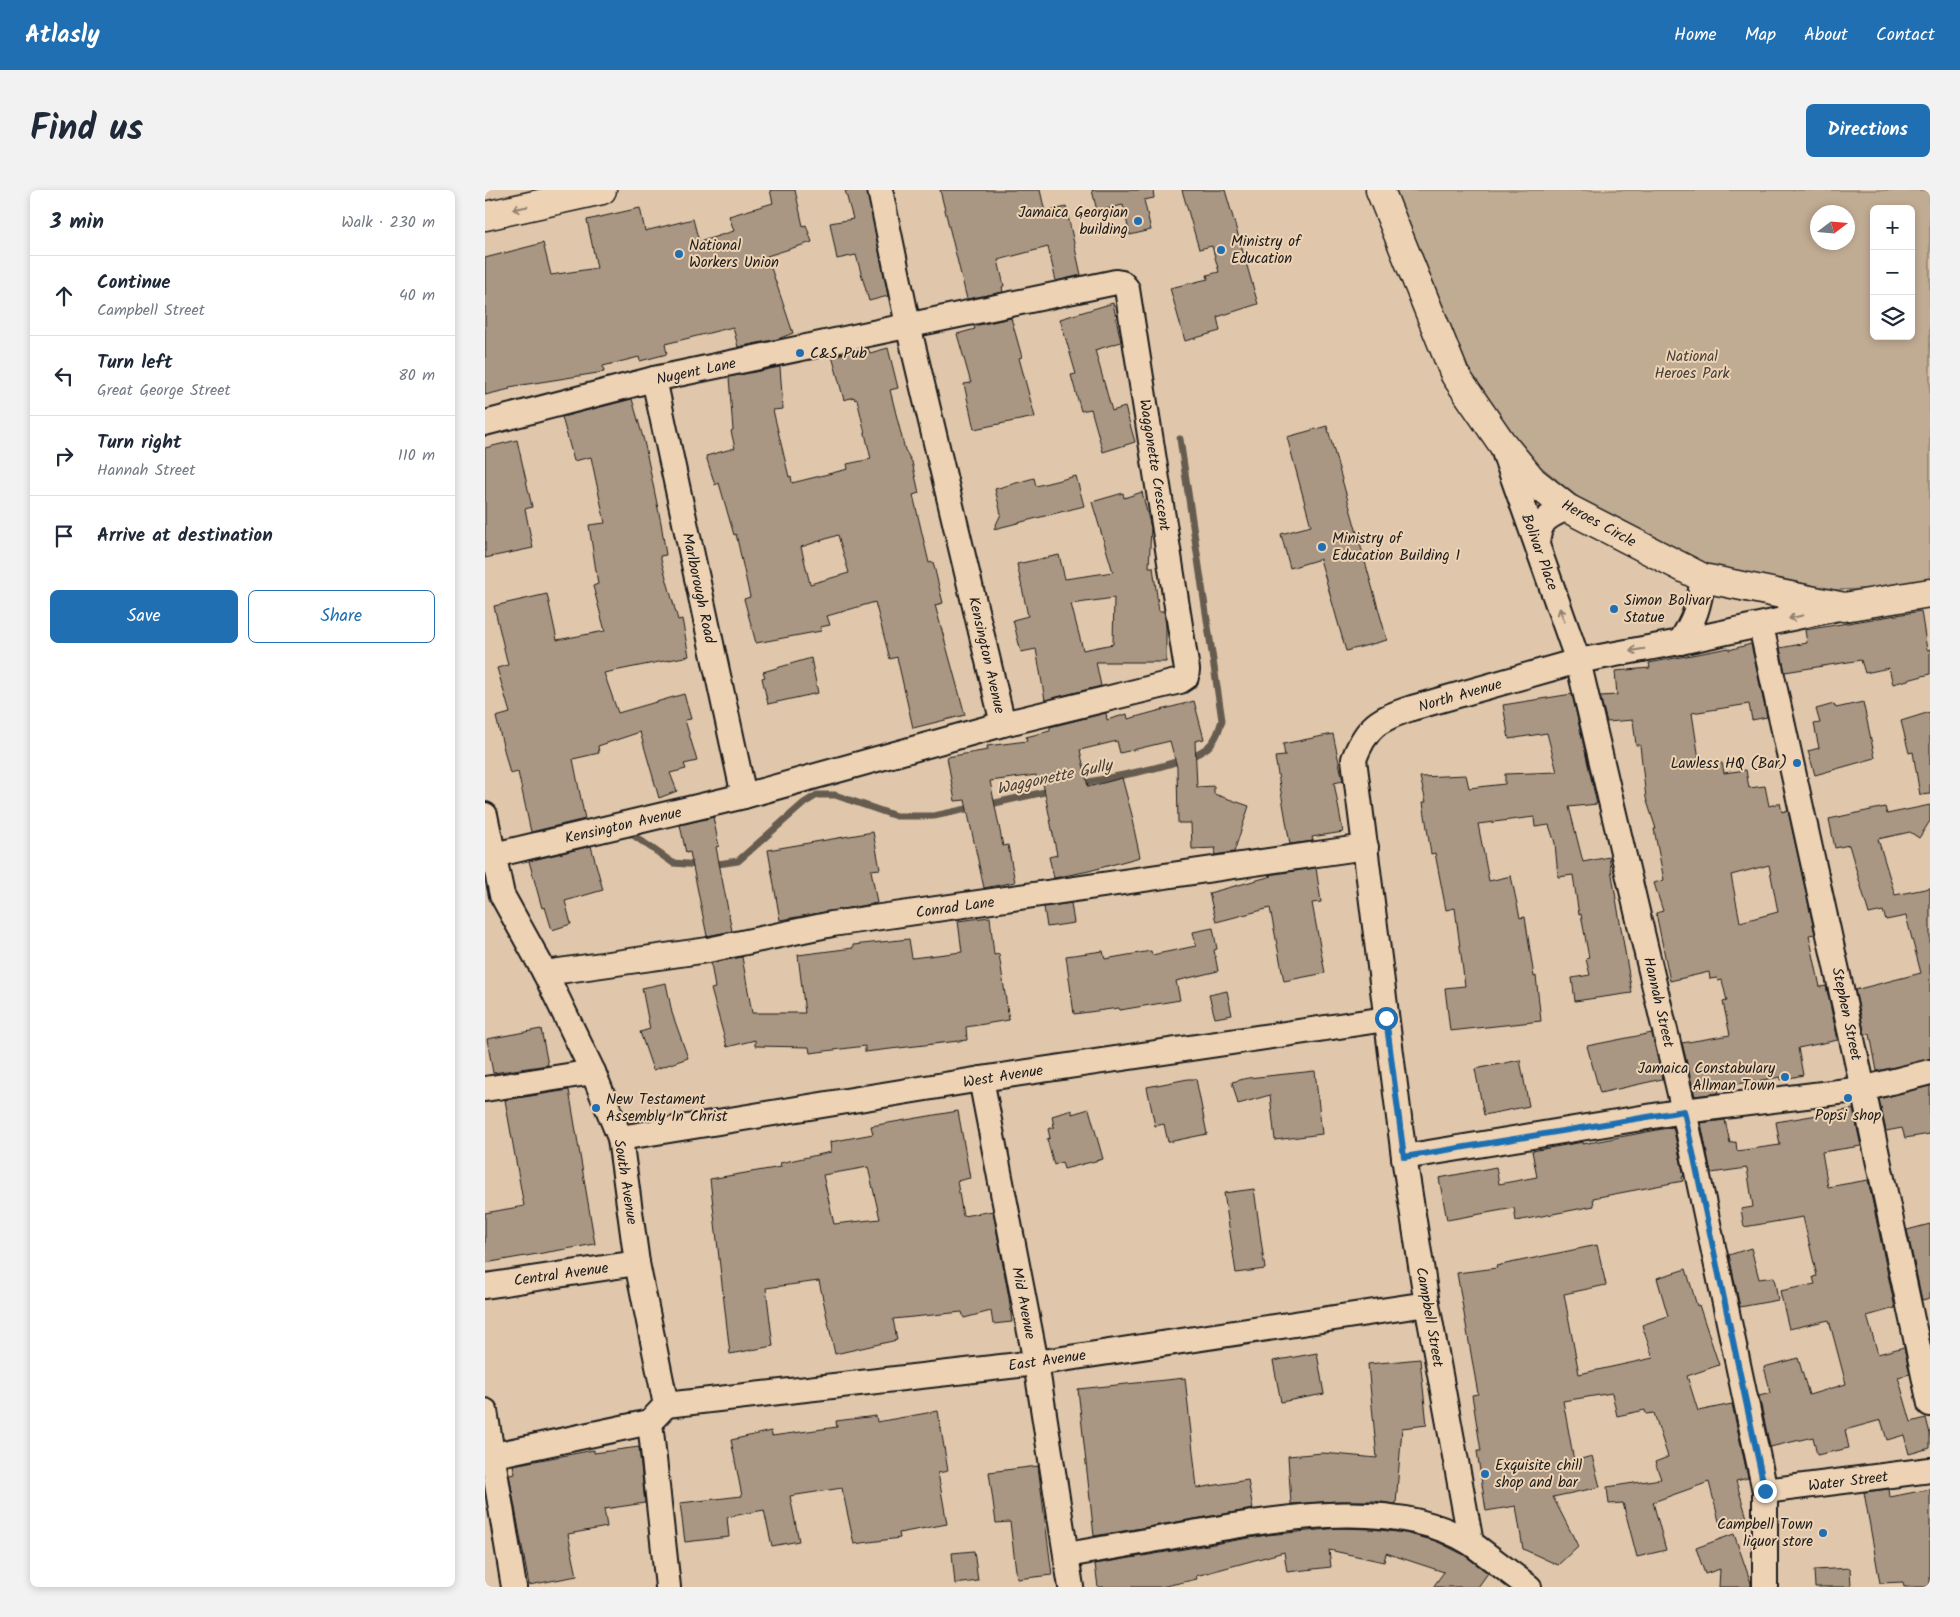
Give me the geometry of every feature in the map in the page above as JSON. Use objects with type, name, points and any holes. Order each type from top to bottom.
[{"type":"main road","points":[[485,216],[602,190]]},
{"type":"main road","name":"Heroes Circle","points":[[1380,190],[1455,375],[1501,442],[1533,481],[1567,508],[1703,578],[1844,607],[1929,596]]},
{"type":"street","name":"Kensington Avenue","points":[[494,856],[744,796],[1003,724],[908,325],[880,190]]},
{"type":"street","name":"Waggonette Crescent","points":[[908,325],[1116,282],[1122,283],[1127,289],[1186,660],[1186,677],[1180,681],[1003,724]]},
{"type":"street","name":"Nugent Lane","points":[[485,423],[654,380],[908,325]]},
{"type":"street","name":"Marlborough Road","points":[[654,380],[744,796]]},
{"type":"street","name":"Bolivar Place","points":[[1501,442],[1579,661]]},
{"type":"street","points":[[1537,543],[1539,527],[1548,516],[1567,508]]},
{"type":"street","points":[[1680,642],[1691,626],[1698,608],[1703,578]]},
{"type":"street","name":"North Avenue","points":[[1386,1018],[1367,847],[1354,758],[1361,740],[1373,725],[1412,708],[1579,661],[1761,626],[1844,607]]},
{"type":"street","name":"Stephen Street","points":[[1761,626],[1863,1088],[1930,1404]]},
{"type":"street","name":"Hannah Street","points":[[1579,661],[1684,1111],[1765,1491],[1765,1587]]},
{"type":"street","name":"South Avenue","points":[[485,816],[502,895],[545,973],[593,1072],[620,1138],[637,1263],[666,1405]]},
{"type":"street","name":"Conrad Lane","points":[[545,973],[708,950],[841,923],[1367,847]]},
{"type":"street","name":"West Avenue","points":[[620,1138],[981,1079],[1386,1018]]},
{"type":"street","name":"Campbell Street","points":[[1386,1018],[1404,1157],[1427,1304],[1471,1543]]},
{"type":"street","points":[[485,1089],[593,1072]]},
{"type":"street","points":[[1404,1157],[1684,1111],[1863,1088],[1930,1072]]},
{"type":"street","name":"Mid Avenue","points":[[981,1079],[1035,1363],[1071,1587]]},
{"type":"street","name":"Central Avenue","points":[[485,1286],[637,1263]]},
{"type":"street","name":"East Avenue","points":[[666,1405],[1035,1363],[1427,1304]]},
{"type":"street","points":[[488,1457],[650,1422],[666,1405]]},
{"type":"street","points":[[485,1411],[488,1457],[514,1587]]},
{"type":"street","points":[[650,1422],[668,1587]]},
{"type":"street","name":"Water Street","points":[[1765,1491],[1930,1470]]},
{"type":"street","points":[[1067,1555],[1279,1518],[1334,1515],[1380,1516],[1415,1520],[1455,1534],[1471,1543],[1529,1587]]},
{"type":"green space","name":"National Heroes Park","points":[[1386,190],[1930,190],[1930,587],[1696,594],[1511,442],[1475,394]]},
{"type":"building","points":[[770,190],[795,190],[803,226],[806,225],[812,242],[767,256],[793,333],[778,339],[738,347],[733,327],[665,344],[667,354],[640,361],[639,357],[603,366],[604,372],[509,387],[510,389],[485,395],[485,258],[543,243],[551,275],[597,268],[587,220],[640,208],[645,231],[693,219],[699,242],[734,231],[729,216],[773,203]]},
{"type":"building","points":[[845,190],[867,190],[888,296],[869,301],[856,255],[837,259],[830,223],[853,219]]},
{"type":"building","points":[[940,190],[1040,190],[1045,212],[1066,207],[1081,275],[1056,281],[1048,247],[998,260],[1004,286],[1002,287],[1003,292],[967,299]]},
{"type":"building","name":"Jamaica Georgian building","points":[[1092,190],[1153,190],[1154,198],[1144,200],[1151,230],[1130,235],[1123,205],[1097,211]]},
{"type":"building","name":"Ministry of Education","points":[[1182,190],[1225,190],[1258,304],[1217,317],[1220,331],[1185,341],[1170,288],[1208,279],[1207,275],[1219,272],[1212,246],[1199,249]]},
{"type":"building","points":[[1113,303],[1121,342],[1095,350],[1112,411],[1125,407],[1135,442],[1103,452],[1091,409],[1081,411],[1071,375],[1076,374],[1060,319]]},
{"type":"building","points":[[1011,318],[1022,357],[1019,358],[1035,417],[974,429],[964,384],[971,383],[957,334],[975,329],[974,326]]},
{"type":"building","points":[[868,348],[870,353],[888,348],[898,388],[890,390],[905,450],[912,462],[919,493],[913,495],[929,563],[933,562],[943,603],[935,605],[965,715],[913,728],[897,657],[890,659],[875,602],[827,616],[830,625],[820,627],[821,631],[756,643],[744,599],[750,597],[736,534],[734,535],[719,483],[715,485],[706,456],[735,448],[731,431],[733,430],[729,377],[780,367],[783,409],[773,410],[792,483],[848,469],[847,464],[871,459],[857,399],[855,400],[854,397],[844,400],[832,356]],"holes":[[[838,535],[849,573],[810,584],[801,547]]]},
{"type":"building","points":[[632,399],[644,441],[661,523],[666,555],[660,556],[678,620],[682,619],[689,656],[604,673],[618,713],[684,694],[691,719],[685,720],[697,761],[684,764],[686,769],[670,773],[677,791],[659,798],[640,732],[598,746],[599,753],[573,759],[585,819],[531,832],[518,772],[510,774],[496,717],[510,713],[497,668],[508,665],[494,606],[547,594],[557,640],[605,631],[593,586],[598,584],[589,525],[605,523],[591,457],[574,461],[562,417]]},
{"type":"building","name":"Ministry of Education Building 1","points":[[1327,426],[1387,640],[1346,651],[1320,559],[1290,568],[1281,534],[1311,526],[1287,437]]},
{"type":"building","points":[[517,440],[532,507],[525,509],[533,548],[485,558],[485,448]]},
{"type":"building","points":[[1076,476],[1084,506],[994,529],[1001,514],[995,489],[1034,478],[1036,486]]},
{"type":"building","points":[[1142,492],[1151,528],[1149,567],[1153,567],[1159,611],[1164,611],[1166,662],[1096,662],[1101,686],[1045,700],[1036,649],[1021,652],[1013,620],[1028,616],[1017,564],[1059,555],[1065,579],[1113,572],[1092,502],[1123,493],[1124,498]],"holes":[[[1114,598],[1113,644],[1083,650],[1071,604]]]},
{"type":"building","points":[[1921,611],[1927,650],[1930,649],[1930,674],[1893,684],[1889,668],[1865,673],[1861,660],[1785,672],[1780,648],[1807,643],[1805,630]]},
{"type":"building","points":[[1751,644],[1767,717],[1752,720],[1749,704],[1692,713],[1700,766],[1722,763],[1724,773],[1746,770],[1749,788],[1765,786],[1769,806],[1780,803],[1782,812],[1788,810],[1815,934],[1809,935],[1820,987],[1826,986],[1838,1040],[1798,1048],[1803,1075],[1781,1080],[1781,1077],[1718,1087],[1719,1093],[1695,1096],[1682,1043],[1730,1035],[1723,1002],[1727,1001],[1722,980],[1718,981],[1717,978],[1710,979],[1709,972],[1670,981],[1656,913],[1663,911],[1654,883],[1664,880],[1654,829],[1656,829],[1646,798],[1640,745],[1636,745],[1633,720],[1607,722],[1600,696],[1617,695],[1615,671],[1650,668],[1649,663],[1729,648],[1729,650]],"holes":[[[1769,865],[1778,912],[1740,922],[1731,875]]]},
{"type":"building","points":[[811,658],[818,693],[768,704],[762,678],[765,677],[763,672]]},
{"type":"building","points":[[1572,694],[1597,804],[1569,807],[1583,862],[1609,857],[1632,993],[1575,1001],[1572,978],[1590,975],[1586,959],[1589,958],[1581,914],[1579,915],[1573,875],[1558,877],[1555,843],[1549,825],[1535,827],[1534,817],[1478,824],[1489,881],[1511,876],[1520,918],[1525,917],[1534,977],[1536,976],[1541,1021],[1450,1031],[1445,988],[1465,986],[1455,908],[1446,910],[1435,853],[1431,854],[1423,802],[1426,802],[1420,777],[1466,775],[1469,788],[1505,784],[1505,774],[1557,772],[1547,733],[1509,739],[1503,705]]},
{"type":"building","points":[[1194,701],[1204,739],[1195,741],[1197,787],[1214,786],[1214,794],[1249,806],[1234,852],[1214,855],[1216,848],[1192,849],[1191,823],[1178,823],[1177,767],[1170,741],[1120,753],[1117,741],[1080,750],[1088,787],[1122,778],[1133,819],[1140,857],[1089,871],[1054,878],[1049,857],[1057,855],[1042,778],[1037,779],[1036,775],[990,781],[1003,846],[1008,845],[1015,882],[984,888],[965,800],[955,801],[947,757],[988,750],[987,746],[1027,741],[1026,737],[1050,731],[1050,727],[1106,713],[1107,720],[1127,714],[1128,719]]},
{"type":"building","points":[[1863,702],[1875,758],[1815,775],[1808,751],[1819,748],[1814,724],[1820,723],[1816,709],[1834,704],[1836,708]]},
{"type":"building","points":[[1930,712],[1930,794],[1920,795],[1913,752],[1909,753],[1901,721]]},
{"type":"building","points":[[1333,734],[1343,781],[1334,783],[1343,832],[1312,837],[1313,841],[1290,844],[1275,757],[1285,756],[1283,744]]},
{"type":"building","points":[[1930,805],[1930,821],[1919,838],[1910,832],[1878,839],[1895,895],[1930,888],[1930,1059],[1877,1071],[1870,1034],[1865,1035],[1855,990],[1921,973],[1906,916],[1886,920],[1883,911],[1869,914],[1849,845],[1835,848],[1829,819],[1885,807],[1887,814]]},
{"type":"building","points":[[713,817],[719,846],[716,847],[732,931],[707,936],[690,852],[686,853],[680,825]]},
{"type":"building","points":[[873,832],[880,869],[871,870],[877,903],[780,920],[768,850]]},
{"type":"building","points":[[591,846],[603,890],[565,901],[571,924],[552,930],[545,907],[542,908],[529,861]]},
{"type":"building","points":[[1316,868],[1321,902],[1312,903],[1325,973],[1284,981],[1270,908],[1216,922],[1209,893],[1272,876],[1268,875]]},
{"type":"building","points":[[1071,903],[1074,923],[1047,927],[1044,907]]},
{"type":"building","points":[[990,917],[994,955],[999,954],[1009,1020],[966,1027],[967,1040],[865,1052],[865,1046],[810,1053],[809,1047],[755,1046],[755,1040],[727,1047],[711,989],[715,988],[711,963],[742,957],[752,1013],[805,1013],[798,955],[853,948],[853,945],[909,939],[912,958],[962,952],[958,921]]},
{"type":"building","points":[[1213,928],[1217,949],[1214,950],[1218,971],[1176,981],[1180,1000],[1120,1010],[1119,1008],[1074,1014],[1066,956],[1103,951],[1105,959],[1151,951],[1152,955],[1196,946],[1193,932]]},
{"type":"building","points":[[666,983],[672,1013],[688,1058],[653,1070],[640,1032],[650,1029],[642,988]]},
{"type":"building","points":[[1227,991],[1232,1015],[1215,1018],[1209,995]]},
{"type":"building","points":[[541,1029],[548,1065],[493,1073],[487,1039]]},
{"type":"building","points":[[1652,1033],[1662,1079],[1600,1093],[1587,1046]]},
{"type":"building","points":[[1520,1060],[1529,1106],[1484,1115],[1475,1069]]},
{"type":"building","points":[[1315,1071],[1322,1134],[1275,1140],[1270,1095],[1238,1104],[1232,1082],[1248,1078]]},
{"type":"building","points":[[1196,1079],[1207,1134],[1168,1142],[1164,1124],[1155,1126],[1147,1087]]},
{"type":"building","points":[[1930,1086],[1930,1134],[1905,1138],[1902,1128],[1886,1131],[1879,1099]]},
{"type":"building","points":[[569,1090],[595,1244],[485,1263],[485,1213],[524,1206],[505,1100]]},
{"type":"building","points":[[1089,1109],[1103,1159],[1064,1169],[1062,1162],[1054,1165],[1047,1139],[1050,1138],[1048,1129],[1054,1127],[1052,1116],[1072,1110],[1072,1114]]},
{"type":"building","points":[[1853,1109],[1861,1146],[1822,1152],[1828,1187],[1868,1180],[1895,1308],[1867,1316],[1878,1354],[1904,1347],[1910,1374],[1898,1377],[1911,1422],[1926,1418],[1930,1434],[1930,1448],[1909,1454],[1904,1435],[1887,1440],[1881,1420],[1845,1430],[1849,1448],[1817,1455],[1813,1437],[1770,1447],[1759,1396],[1771,1393],[1764,1367],[1798,1358],[1809,1395],[1846,1384],[1829,1320],[1789,1329],[1780,1291],[1815,1284],[1813,1277],[1817,1276],[1803,1217],[1744,1227],[1741,1209],[1753,1207],[1747,1168],[1711,1173],[1701,1123],[1725,1120],[1730,1143],[1736,1142],[1737,1151],[1780,1145],[1776,1122]]},
{"type":"building","points":[[958,1111],[970,1178],[957,1181],[963,1216],[993,1211],[1012,1322],[993,1324],[991,1311],[964,1318],[962,1312],[893,1319],[897,1340],[835,1354],[819,1281],[766,1288],[773,1346],[730,1354],[710,1179],[781,1167],[780,1163],[831,1152],[830,1142],[873,1134],[871,1126]],"holes":[[[868,1167],[880,1219],[834,1224],[823,1175]]]},
{"type":"building","points":[[1673,1127],[1684,1176],[1682,1177],[1683,1181],[1593,1198],[1594,1206],[1516,1221],[1514,1208],[1447,1220],[1439,1178],[1496,1167],[1499,1184],[1537,1177],[1532,1151],[1583,1142],[1583,1144]]},
{"type":"building","points":[[1254,1189],[1265,1269],[1236,1273],[1224,1193]]},
{"type":"building","points":[[1930,1224],[1930,1298],[1922,1300],[1907,1230]]},
{"type":"building","points":[[1597,1245],[1606,1285],[1564,1294],[1579,1374],[1653,1358],[1642,1325],[1668,1316],[1657,1278],[1686,1269],[1697,1306],[1699,1305],[1719,1365],[1687,1376],[1698,1411],[1732,1404],[1748,1478],[1736,1481],[1747,1518],[1720,1525],[1709,1482],[1653,1502],[1666,1550],[1637,1557],[1623,1503],[1609,1504],[1607,1487],[1661,1479],[1655,1462],[1668,1457],[1654,1413],[1646,1414],[1645,1410],[1617,1416],[1612,1393],[1563,1401],[1574,1461],[1592,1456],[1600,1487],[1553,1497],[1578,1546],[1558,1565],[1523,1549],[1516,1506],[1486,1511],[1477,1451],[1481,1451],[1472,1395],[1478,1394],[1457,1273],[1497,1268],[1496,1266]]},
{"type":"building","points":[[1751,1248],[1759,1279],[1774,1277],[1778,1300],[1740,1307],[1729,1255]]},
{"type":"building","points":[[1317,1353],[1324,1394],[1281,1402],[1273,1361]]},
{"type":"building","points":[[1420,1359],[1427,1425],[1402,1428],[1396,1504],[1374,1501],[1338,1501],[1291,1504],[1288,1456],[1323,1453],[1377,1458],[1368,1364]]},
{"type":"building","points":[[1185,1378],[1197,1488],[1248,1480],[1253,1509],[1094,1536],[1078,1389]]},
{"type":"building","points":[[938,1411],[948,1471],[938,1473],[947,1524],[899,1533],[900,1538],[854,1544],[842,1488],[790,1496],[799,1541],[772,1546],[764,1510],[727,1517],[729,1537],[685,1542],[680,1503],[742,1496],[731,1440],[771,1431],[772,1436],[837,1427],[836,1421],[876,1416],[877,1422]]},
{"type":"building","points":[[639,1447],[645,1503],[604,1509],[607,1527],[568,1534],[577,1576],[529,1585],[509,1475],[515,1474],[513,1465],[594,1450],[594,1453]]},
{"type":"building","points":[[1038,1466],[1052,1575],[1017,1579],[1010,1522],[996,1523],[989,1472]]},
{"type":"building","points":[[1889,1489],[1890,1497],[1930,1489],[1930,1587],[1904,1587],[1903,1582],[1880,1583],[1864,1492]]},
{"type":"building","points":[[1338,1528],[1372,1529],[1405,1533],[1436,1541],[1464,1555],[1488,1573],[1478,1587],[1433,1587],[1444,1572],[1386,1553],[1384,1562],[1329,1550],[1331,1567],[1287,1572],[1284,1552],[1196,1576],[1197,1579],[1161,1587],[1098,1587],[1095,1564],[1267,1535]]},
{"type":"building","points":[[1734,1534],[1751,1587],[1719,1587],[1720,1569],[1705,1574],[1696,1548]]},
{"type":"building","points":[[974,1551],[978,1581],[955,1584],[952,1553]]},
{"type":"building","points":[[1850,1568],[1851,1587],[1815,1587],[1814,1570]]},
{"type":"waterway","name":"Waggonette Gully","points":[[1079,784],[1166,765],[1198,754],[1213,741],[1222,720],[1180,439]]},
{"type":"waterway","name":"Waggonette Gully","points":[[986,805],[1054,790]]},
{"type":"waterway","name":"Waggonette Gully","points":[[711,865],[738,861],[804,803],[817,795],[835,795],[896,816],[934,816],[976,807]]},
{"type":"waterway","name":"Waggonette Gully","points":[[624,831],[633,835],[673,863],[700,865]]},
{"type":"place","name":"Jamaica Georgian building","points":[[1138,221]]},
{"type":"place","name":"Ministry of Education","points":[[1221,250]]},
{"type":"place","name":"National Workers Union","points":[[679,254]]},
{"type":"place","name":"C&S Pub","points":[[800,353]]},
{"type":"place","name":"Ministry of Education Building 1","points":[[1322,547]]},
{"type":"place","name":"Simon Bolivar Statue","points":[[1614,609]]},
{"type":"place","name":"Lawless HQ (Bar)","points":[[1797,763]]},
{"type":"place","name":"Jamaica Constabulary Allman Town","points":[[1785,1077]]},
{"type":"place","name":"Popsi shop","points":[[1848,1098]]},
{"type":"place","name":"New Testament Assembly In Christ","points":[[596,1108]]},
{"type":"place","name":"Exquisite chill shop and bar","points":[[1485,1474]]},
{"type":"place","name":"Campbell Town liquor store","points":[[1823,1533]]},
{"type":"route","points":[[1386,1018],[1404,1157],[1684,1111],[1765,1491]]}]
